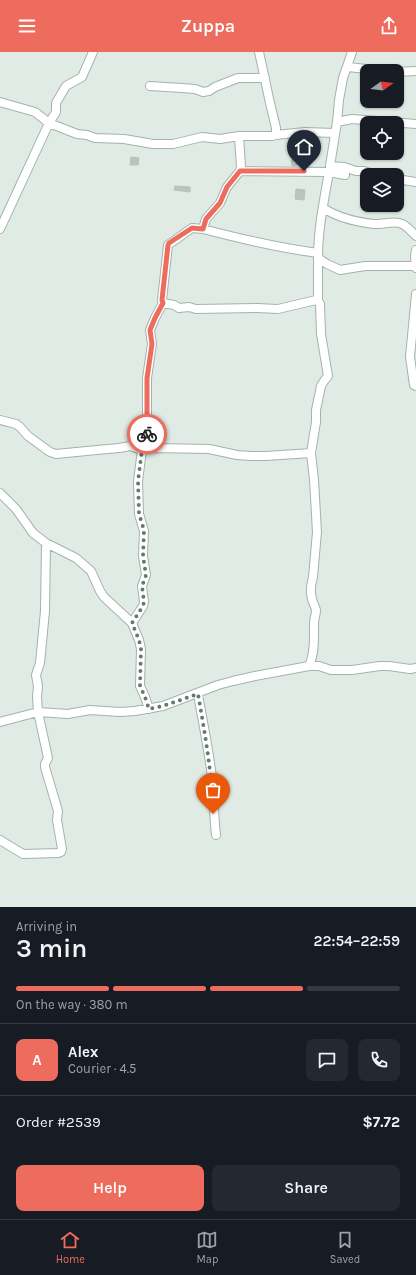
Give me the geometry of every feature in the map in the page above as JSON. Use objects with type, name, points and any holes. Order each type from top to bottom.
[{"type":"street","points":[[0,229],[49,123],[56,112],[56,103],[66,86],[82,77],[94,52]]},
{"type":"street","points":[[259,52],[276,128],[276,135]]},
{"type":"street","points":[[352,52],[343,78],[330,166],[344,167],[360,171]]},
{"type":"street","points":[[348,67],[360,68]]},
{"type":"street","points":[[404,72],[416,71]]},
{"type":"street","points":[[150,86],[195,89],[203,92],[209,91],[238,78],[265,78]]},
{"type":"street","points":[[0,102],[35,112],[49,123],[77,134],[95,138],[124,139],[153,144],[173,144],[202,137],[220,139],[239,136],[272,136],[305,132],[334,133]]},
{"type":"street","points":[[337,122],[352,119],[416,124]]},
{"type":"street","points":[[203,229],[206,219],[220,203],[227,187],[240,171],[239,136]]},
{"type":"street","points":[[240,171],[329,172],[346,175]]},
{"type":"street","points":[[309,666],[312,658],[315,628],[314,624],[316,609],[311,597],[311,584],[314,577],[317,532],[311,453],[316,422],[316,410],[321,386],[328,376],[321,334],[320,304],[318,301],[318,256],[323,208],[329,172]]},
{"type":"street","points":[[404,180],[416,182]]},
{"type":"street","points":[[323,208],[337,215],[375,224],[400,223],[405,225],[416,236]]},
{"type":"street","points":[[132,623],[143,606],[142,586],[146,575],[143,556],[144,530],[139,514],[138,503],[138,481],[142,450],[148,431],[147,378],[152,344],[150,330],[163,303],[162,300],[169,243],[192,228],[203,229],[318,256],[326,264],[340,270],[365,266],[416,267],[416,250]]},
{"type":"street","points":[[416,294],[410,357],[414,385],[416,386]]},
{"type":"street","points":[[163,303],[174,305],[179,308],[257,308],[278,310],[316,300],[318,301]]},
{"type":"street","points":[[0,420],[16,424],[28,436],[50,452],[56,454],[130,446],[142,450],[154,448],[209,449],[236,455],[266,456],[311,453]]},
{"type":"street","points":[[0,493],[16,509],[33,534],[46,543],[84,563],[91,571],[104,597],[132,623],[141,649],[140,686],[149,709]]},
{"type":"street","points":[[0,840],[23,854],[61,852],[62,849],[58,812],[45,767],[48,758],[38,712],[37,697],[38,686],[36,675],[40,663],[45,611],[46,543]]},
{"type":"street","points":[[0,722],[38,712],[68,714],[90,710],[135,712],[163,706],[198,694],[218,685],[255,676],[309,666],[319,666],[330,670],[352,670],[380,666],[410,669],[416,668]]},
{"type":"street","points":[[198,694],[213,786],[213,814],[216,835]]},
{"type":"building","points":[[131,157],[139,158],[138,165],[130,165]]},
{"type":"building","points":[[302,159],[302,165],[292,166],[291,160]]},
{"type":"building","points":[[175,186],[190,187],[190,192],[174,190]]},
{"type":"building","points":[[296,189],[305,190],[304,200],[295,199]]},
{"type":"way so far","points":[[147,434],[140,458],[138,481],[139,514],[144,530],[143,556],[146,575],[142,586],[142,591],[144,602],[132,623],[141,649],[139,677],[140,686],[149,709],[163,706],[198,694],[213,786],[213,814]]},
{"type":"route","points":[[147,434],[147,378],[152,344],[150,330],[163,303],[162,300],[167,247],[169,243],[192,228],[200,230],[203,229],[206,219],[220,203],[227,187],[240,171],[304,171]]}]
